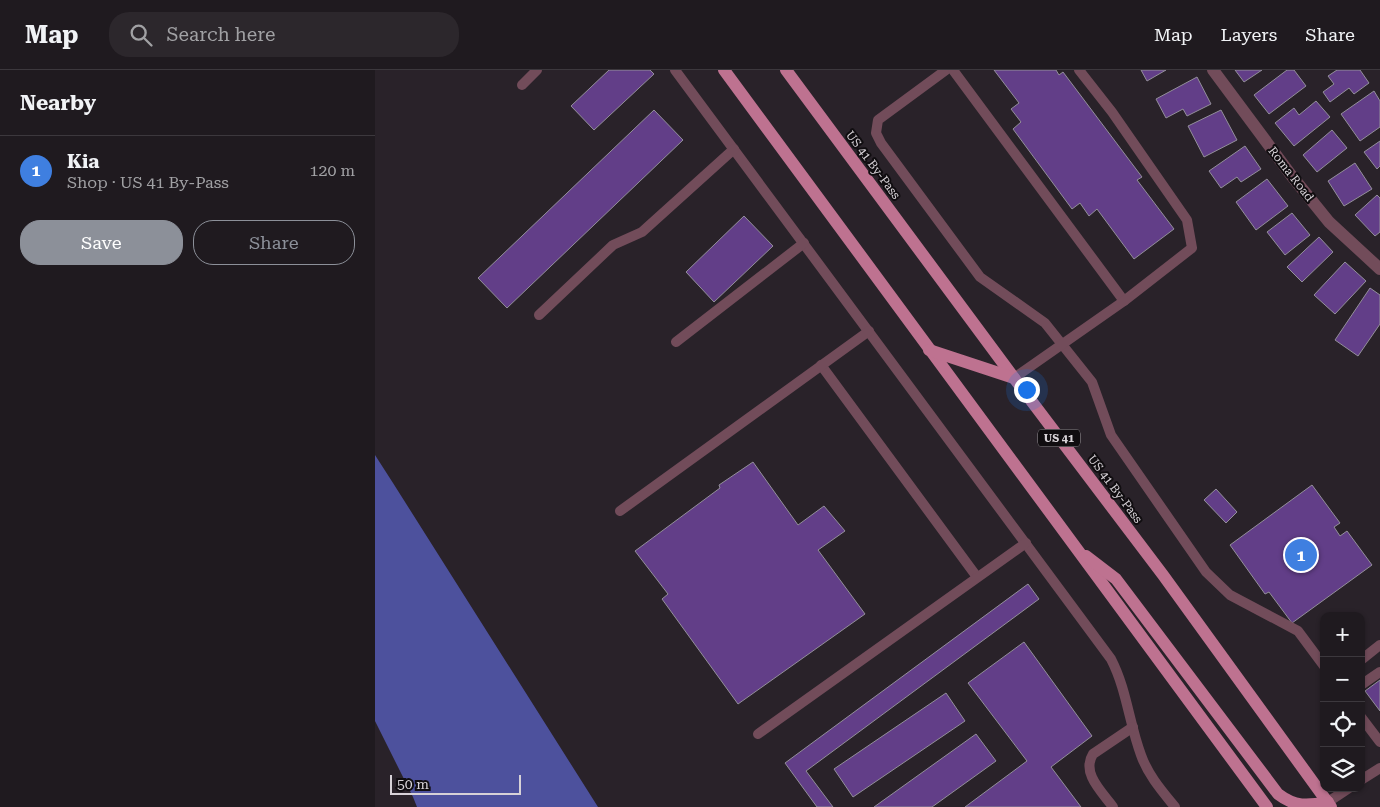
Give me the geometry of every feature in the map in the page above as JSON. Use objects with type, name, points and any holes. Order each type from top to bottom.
[{"type":"main road","points":[[724,70],[1267,807]]},
{"type":"main road","name":"US 41 By-Pass","points":[[786,70],[1014,378],[1163,575],[1327,805]]},
{"type":"main road","points":[[929,350],[1014,378]]},
{"type":"main road","points":[[1076,549],[1117,578],[1278,794],[1287,802],[1299,805],[1327,805]]},
{"type":"street","name":"Roma Road","points":[[1213,70],[1291,175],[1329,222],[1380,269]]},
{"type":"lane","points":[[522,85],[537,70]]},
{"type":"lane","points":[[675,70],[1111,659],[1121,678],[1141,756],[1151,775],[1175,807]]},
{"type":"lane","points":[[946,70],[878,120],[876,133],[881,143],[980,277],[1045,323],[1063,344],[1091,382],[1111,434],[1206,572],[1230,594],[1298,631],[1320,661]]},
{"type":"lane","points":[[953,70],[1124,301]]},
{"type":"lane","points":[[1014,378],[1124,301],[1192,248],[1187,220],[1079,70]]},
{"type":"lane","points":[[539,316],[613,246],[642,232],[734,149]]},
{"type":"lane","points":[[677,342],[804,244]]},
{"type":"lane","points":[[620,511],[869,331]]},
{"type":"lane","points":[[821,365],[977,577]]},
{"type":"lane","points":[[758,734],[1025,543]]},
{"type":"lane","points":[[1365,657],[1380,645]]},
{"type":"lane","points":[[1365,682],[1380,672]]},
{"type":"lane","points":[[1365,722],[1380,742]]},
{"type":"lane","points":[[1113,807],[1091,776],[1089,760],[1093,754],[1133,727]]},
{"type":"lane","points":[[1365,777],[1380,768]]},
{"type":"lane","points":[[1327,805],[1344,792]]},
{"type":"shaded area","points":[[375,455],[598,807],[417,807],[375,721]]},
{"type":"building","points":[[609,70],[650,70],[654,74],[594,130],[571,106]]},
{"type":"building","points":[[994,70],[1056,70],[1059,75],[1063,72],[1142,177],[1137,180],[1174,229],[1134,259],[1097,209],[1089,216],[1080,203],[1072,209],[1013,129],[1021,122],[1011,109],[1019,103]]},
{"type":"building","points":[[1141,70],[1166,70],[1147,81]]},
{"type":"building","points":[[1235,70],[1262,70],[1244,82]]},
{"type":"building","points":[[1287,70],[1294,70],[1306,86],[1269,114],[1254,95]]},
{"type":"building","points":[[1337,70],[1360,70],[1369,83],[1354,94],[1349,88],[1330,102],[1323,92],[1334,84],[1328,76]]},
{"type":"building","points":[[1197,77],[1211,104],[1187,116],[1183,109],[1166,118],[1156,99]]},
{"type":"building","points":[[1374,91],[1380,101],[1380,127],[1360,141],[1341,114]]},
{"type":"building","points":[[1316,101],[1330,117],[1294,146],[1275,123],[1294,108],[1299,115]]},
{"type":"building","points":[[654,110],[683,140],[507,308],[478,278]]},
{"type":"building","points":[[1221,110],[1237,140],[1204,157],[1188,126]]},
{"type":"building","points":[[1332,130],[1347,148],[1317,172],[1303,155]]},
{"type":"building","points":[[1380,141],[1380,166],[1377,169],[1364,152]]},
{"type":"building","points":[[1245,146],[1261,169],[1241,182],[1237,177],[1221,188],[1209,171]]},
{"type":"building","points":[[1355,163],[1372,189],[1344,206],[1328,181]]},
{"type":"building","points":[[1267,179],[1288,206],[1256,230],[1236,202]]},
{"type":"building","points":[[1377,195],[1380,198],[1380,232],[1375,236],[1355,215]]},
{"type":"building","points":[[1292,213],[1310,235],[1285,255],[1267,232]]},
{"type":"building","points":[[744,216],[773,246],[714,302],[686,272]]},
{"type":"building","points":[[1319,237],[1333,252],[1302,282],[1287,267]]},
{"type":"building","points":[[1345,262],[1366,281],[1335,314],[1314,295]]},
{"type":"building","points":[[1370,288],[1380,295],[1380,324],[1358,356],[1335,340]]},
{"type":"building","points":[[753,462],[798,525],[824,506],[845,531],[818,550],[865,614],[738,704],[662,599],[668,594],[635,551],[720,488],[719,485]]},
{"type":"building","points":[[1312,485],[1340,523],[1334,527],[1340,536],[1347,531],[1372,565],[1292,623],[1269,592],[1265,594],[1230,545]]},
{"type":"building","points":[[1216,489],[1237,512],[1226,523],[1204,500]]},
{"type":"building","points":[[1028,584],[1039,599],[806,771],[833,807],[817,807],[785,763]]},
{"type":"building","points":[[1024,642],[1092,736],[1051,767],[1081,807],[965,807],[1027,761],[968,683]]},
{"type":"building","points":[[1380,680],[1380,711],[1365,691]]},
{"type":"building","points":[[946,693],[965,721],[853,797],[834,769]]},
{"type":"building","points":[[976,734],[996,761],[932,807],[874,807]]},
{"type":"place","name":"Kia","points":[[1301,555]]}]
